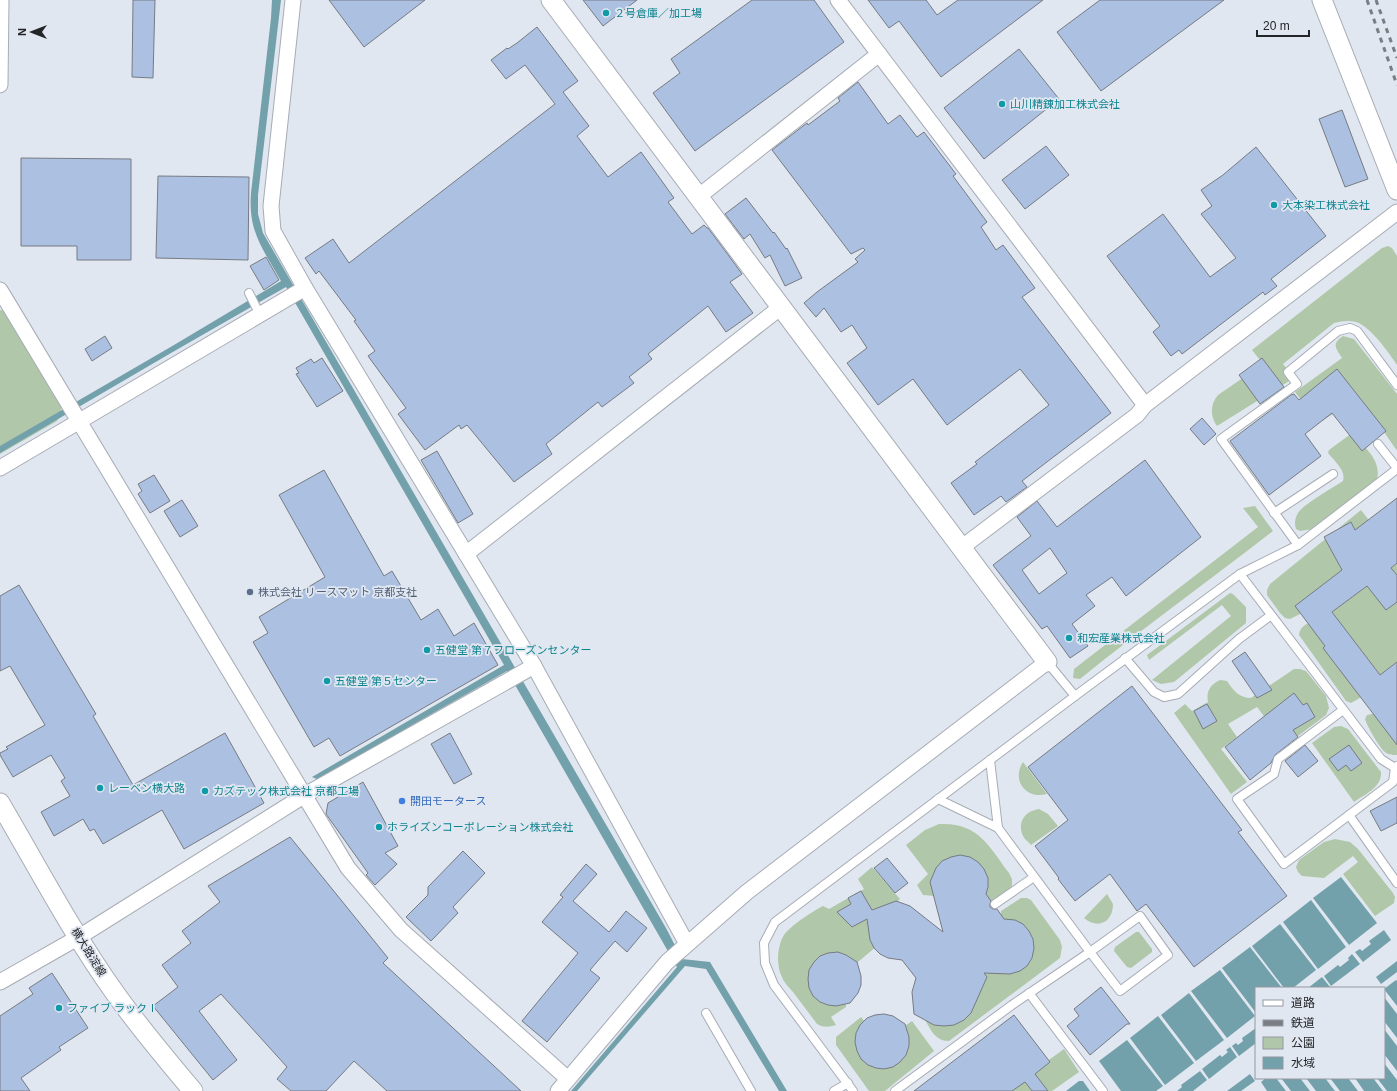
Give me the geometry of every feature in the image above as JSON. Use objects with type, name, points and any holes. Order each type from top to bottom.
[{"type":"street","points":[[0,85],[1,0]]},
{"type":"street","points":[[294,0],[271,206],[273,232],[298,293],[466,554],[682,947]]},
{"type":"street","points":[[551,0],[1047,662],[748,892],[682,947],[667,962],[558,1091]]},
{"type":"street","points":[[838,0],[1145,405]]},
{"type":"street","points":[[1322,0],[1397,190]]},
{"type":"street","points":[[698,197],[879,54]]},
{"type":"street","points":[[961,548],[1138,415],[1145,405],[1397,212]]},
{"type":"street","points":[[0,290],[348,868],[401,930],[568,1079]]},
{"type":"street","points":[[0,468],[79,422],[258,310],[298,293]]},
{"type":"street","points":[[466,554],[781,307]]},
{"type":"street","points":[[0,982],[79,937],[305,795],[530,668]]},
{"type":"street","name":"横大路淀線","points":[[0,803],[79,937],[114,992],[193,1091]]},
{"type":"lane","points":[[250,295],[258,310]]},
{"type":"lane","points":[[1298,545],[1221,439],[1297,384],[1288,372],[1338,331],[1350,328],[1357,331],[1397,385]]},
{"type":"lane","points":[[853,1091],[774,985],[765,963],[764,943],[775,922],[1074,696],[1240,574],[1298,545],[1397,469],[1378,444]]},
{"type":"lane","points":[[1274,513],[1333,474]]},
{"type":"lane","points":[[1240,574],[1270,616],[1343,710],[1381,759],[1396,767],[1393,782],[1284,864],[1237,799],[1274,774],[1278,759],[1343,710]]},
{"type":"lane","points":[[1125,658],[1154,692],[1164,697],[1178,694],[1239,639],[1270,616]]},
{"type":"lane","points":[[1047,662],[1074,696]]},
{"type":"lane","points":[[990,760],[998,828]]},
{"type":"lane","points":[[895,1091],[1029,993],[1090,952],[1140,916],[1168,955],[1120,991],[1090,952],[998,828],[938,799]]},
{"type":"lane","points":[[1349,815],[1397,883]]},
{"type":"lane","points":[[995,904],[1034,877]]},
{"type":"lane","points":[[1029,993],[1103,1091]]},
{"type":"lane","points":[[706,1013],[751,1091]]},
{"type":"lane","points":[[834,1091],[848,1083]]},
{"type":"green space","points":[[1388,246],[1392,248],[1397,256],[1397,365],[1379,340],[1361,325],[1351,321],[1334,323],[1283,364],[1294,378],[1217,426],[1212,415],[1212,406],[1215,399],[1218,395],[1263,364],[1252,350],[1382,248]]},
{"type":"green space","points":[[0,310],[6,311],[62,407],[57,421],[0,454]]},
{"type":"green space","points":[[1343,336],[1354,339],[1397,394],[1397,450],[1382,429],[1336,412],[1319,423],[1295,392],[1342,358],[1336,344],[1337,341]]},
{"type":"green space","points":[[1352,433],[1371,454],[1377,466],[1377,480],[1313,529],[1300,531],[1296,529],[1296,519],[1301,509],[1343,481],[1343,473],[1328,453],[1329,450]]},
{"type":"green space","points":[[1255,506],[1273,531],[1080,679],[1073,678],[1074,669],[1258,527],[1243,508]]},
{"type":"green space","points":[[1361,510],[1386,542],[1304,612],[1290,619],[1285,618],[1267,595],[1267,590],[1270,584]]},
{"type":"green space","points":[[1397,563],[1397,662],[1380,675],[1332,612]]},
{"type":"green space","points":[[1230,593],[1233,594],[1246,607],[1246,623],[1174,682],[1161,684],[1152,680],[1231,616],[1222,605],[1149,660],[1147,655]]},
{"type":"green space","points":[[1310,622],[1365,695],[1351,703],[1346,701],[1299,635],[1301,628]]},
{"type":"green space","points":[[1294,669],[1306,671],[1326,696],[1329,708],[1326,715],[1286,745],[1257,707],[1228,724],[1237,737],[1221,749],[1247,782],[1231,794],[1174,713],[1185,704],[1192,711],[1208,702],[1208,692],[1214,684],[1220,680],[1227,681],[1234,690],[1243,697],[1251,698]]},
{"type":"green space","points":[[1376,713],[1397,742],[1397,755],[1389,754],[1382,749],[1368,726],[1365,719],[1367,715]]},
{"type":"green space","points":[[1341,726],[1348,729],[1381,772],[1381,777],[1376,786],[1354,802],[1312,743],[1334,727]]},
{"type":"green space","points":[[1023,762],[1047,794],[1033,794],[1023,787],[1020,782],[1019,775]]},
{"type":"green space","points":[[1039,809],[1048,814],[1058,826],[1031,845],[1023,836],[1021,826],[1026,815]]},
{"type":"green space","points":[[939,824],[952,824],[963,827],[973,831],[981,837],[995,853],[1012,879],[1012,886],[1007,894],[994,901],[923,895],[917,885],[928,874],[906,845],[925,830]]},
{"type":"green space","points":[[1335,839],[1350,842],[1358,849],[1393,893],[1395,897],[1394,903],[1375,916],[1343,874],[1358,862],[1353,856],[1324,878],[1302,876],[1298,872],[1296,867],[1299,860],[1324,842]]},
{"type":"green space","points":[[872,867],[900,899],[874,924],[877,946],[846,972],[846,1007],[831,1017],[836,1025],[824,1027],[817,1024],[785,983],[780,972],[778,962],[780,945],[787,931],[808,915],[823,906],[829,909],[864,889],[858,879]]},
{"type":"green space","points":[[1107,894],[1113,904],[1108,920],[1099,924],[1089,922],[1084,918]]},
{"type":"green space","points":[[1021,898],[1031,900],[1060,940],[1062,947],[1060,958],[949,1041],[940,1039],[930,1029],[923,1016],[994,962],[1001,911]]},
{"type":"green space","points":[[1136,932],[1139,932],[1152,949],[1152,952],[1131,968],[1127,967],[1114,951],[1115,947]]},
{"type":"green space","points":[[861,1017],[865,1022],[905,1026],[912,1021],[934,1051],[885,1091],[869,1091],[836,1045],[836,1037]]},
{"type":"green space","points":[[1064,1049],[1079,1072],[1052,1091],[1006,1091]]},
{"type":"water","points":[[272,0],[281,0],[258,195],[258,214],[263,233],[666,928],[682,959],[710,962],[787,1091],[779,1091],[706,969],[685,966],[577,1091],[571,1091],[677,967],[507,671],[319,780],[312,777],[504,665],[286,287],[0,453],[0,446],[281,281],[258,240],[254,230],[251,207],[251,193]]},
{"type":"water","points":[[1341,877],[1377,923],[1349,945],[1313,898]]},
{"type":"water","points":[[1311,900],[1346,947],[1318,969],[1283,922]]},
{"type":"water","points":[[1280,924],[1316,970],[1294,987],[1283,987],[1252,946]]},
{"type":"water","points":[[1384,930],[1391,940],[1363,962],[1355,952],[1360,949],[1362,951],[1371,944],[1369,941]]},
{"type":"water","points":[[1250,947],[1281,987],[1255,987],[1255,1012],[1222,968]]},
{"type":"water","points":[[1352,954],[1360,964],[1331,986],[1324,976],[1338,965],[1340,967],[1349,960],[1348,958]]},
{"type":"water","points":[[1397,961],[1397,972],[1381,984],[1376,977]]},
{"type":"water","points":[[1220,970],[1255,1016],[1227,1038],[1191,991]]},
{"type":"water","points":[[1322,977],[1330,987],[1309,987]]},
{"type":"water","points":[[1396,980],[1397,981],[1397,1006],[1385,990],[1385,988]]},
{"type":"water","points":[[1189,993],[1224,1040],[1196,1061],[1161,1015]]},
{"type":"water","points":[[1385,998],[1397,1014],[1397,1038],[1385,1022]]},
{"type":"water","points":[[1158,1016],[1194,1063],[1165,1085],[1130,1038]]},
{"type":"water","points":[[1255,1029],[1255,1044],[1239,1056],[1232,1046],[1236,1043],[1238,1045],[1243,1041],[1242,1038]]},
{"type":"water","points":[[1385,1030],[1397,1046],[1397,1071],[1385,1055]]},
{"type":"water","points":[[1127,1040],[1163,1086],[1156,1091],[1121,1091],[1099,1061]]},
{"type":"water","points":[[1230,1047],[1237,1057],[1209,1079],[1202,1069],[1220,1055],[1222,1057],[1228,1052],[1226,1050]]},
{"type":"water","points":[[1385,1064],[1397,1080],[1397,1091],[1387,1091],[1378,1079],[1385,1079]]},
{"type":"water","points":[[1200,1071],[1207,1080],[1193,1091],[1177,1091],[1182,1087],[1181,1085]]},
{"type":"water","points":[[1250,1074],[1255,1081],[1241,1091],[1227,1091]]},
{"type":"water","points":[[1265,1079],[1277,1079],[1286,1091],[1267,1091],[1261,1082]]},
{"type":"water","points":[[1282,1079],[1301,1079],[1310,1091],[1291,1091]]},
{"type":"water","points":[[1307,1079],[1326,1079],[1335,1091],[1316,1091]]},
{"type":"water","points":[[1331,1079],[1349,1079],[1358,1091],[1340,1091]]},
{"type":"water","points":[[1356,1079],[1374,1079],[1383,1091],[1364,1091]]},
{"type":"water","points":[[1079,1081],[1083,1081],[1090,1091],[1066,1091]]},
{"type":"building","points":[[133,0],[155,0],[153,78],[132,77]]},
{"type":"building","points":[[329,0],[425,0],[364,47]]},
{"type":"building","name":"２号倉庫／加工場","points":[[583,0],[637,0],[603,26]]},
{"type":"building","points":[[752,0],[814,0],[844,42],[695,151],[653,93],[680,73],[671,59]]},
{"type":"building","points":[[868,0],[926,0],[937,15],[958,0],[1043,0],[941,77],[899,21],[889,28]]},
{"type":"building","points":[[1100,0],[1224,0],[1101,91],[1057,32]]},
{"type":"building","points":[[537,27],[578,81],[563,92],[589,126],[577,136],[608,177],[641,152],[674,198],[668,202],[692,234],[704,225],[708,228],[742,274],[730,282],[753,313],[726,332],[708,306],[648,354],[652,359],[629,377],[634,383],[602,407],[598,402],[546,444],[552,454],[514,482],[467,425],[461,429],[459,425],[425,450],[398,414],[406,408],[368,356],[375,351],[354,321],[356,320],[319,271],[316,274],[305,258],[333,239],[349,263],[555,104],[525,65],[506,79],[491,60],[507,48],[508,49],[517,43]]},
{"type":"building","name":"山川精錬加工株式会社","points":[[1019,49],[1059,99],[984,159],[944,108]]},
{"type":"building","points":[[858,82],[888,124],[900,115],[917,137],[924,132],[956,174],[953,176],[987,222],[981,227],[996,250],[1003,245],[1035,288],[1022,297],[1111,413],[1022,481],[1027,487],[1006,502],[1001,496],[974,515],[951,483],[977,464],[975,462],[1049,405],[1020,369],[947,425],[913,379],[878,405],[847,363],[867,348],[852,325],[841,332],[824,308],[816,317],[804,303],[858,262],[855,259],[865,250],[863,248],[851,254],[772,150],[807,123],[808,125],[840,101],[838,98]]},
{"type":"building","points":[[1342,110],[1368,179],[1345,187],[1319,119]]},
{"type":"building","points":[[1046,146],[1069,175],[1025,209],[1002,180]]},
{"type":"building","points":[[1256,147],[1326,236],[1271,279],[1277,286],[1265,295],[1263,292],[1182,354],[1179,350],[1171,356],[1153,332],[1160,326],[1107,256],[1163,214],[1210,277],[1236,258],[1201,214],[1212,206],[1201,190],[1223,175]]},
{"type":"building","points":[[21,158],[131,159],[131,260],[77,260],[77,246],[21,246]]},
{"type":"building","points":[[158,176],[249,177],[248,260],[156,258]]},
{"type":"building","points":[[746,198],[786,249],[787,248],[802,278],[785,286],[770,255],[765,258],[750,234],[744,239],[725,214]]},
{"type":"building","points":[[266,257],[279,280],[264,290],[250,266]]},
{"type":"building","points":[[105,336],[112,348],[92,361],[85,349]]},
{"type":"building","points":[[322,358],[343,391],[317,407],[296,374],[299,373],[296,368],[311,359],[314,363]]},
{"type":"building","points":[[1262,358],[1284,387],[1260,404],[1239,375]]},
{"type":"building","points":[[1337,369],[1386,431],[1362,451],[1332,413],[1305,434],[1321,456],[1269,495],[1230,441],[1291,395],[1294,394],[1299,400]]},
{"type":"building","points":[[1202,418],[1216,434],[1204,445],[1190,429]]},
{"type":"building","points":[[437,451],[473,514],[458,523],[421,460]]},
{"type":"building","points":[[1145,460],[1201,537],[1126,596],[1112,577],[1086,595],[1095,606],[1072,624],[1088,646],[1070,658],[1047,626],[1042,629],[993,565],[1031,536],[1017,517],[1037,501],[1057,527]],"holes":[[[1050,548],[1067,573],[1039,594],[1022,570]]]},
{"type":"building","points":[[324,470],[384,576],[392,571],[421,620],[438,609],[454,636],[474,623],[498,665],[340,756],[329,738],[314,747],[253,642],[268,633],[259,617],[325,577],[279,495]]},
{"type":"building","points":[[154,475],[170,501],[150,513],[138,494],[142,491],[138,484]]},
{"type":"building","points":[[1397,498],[1397,563],[1391,568],[1397,575],[1397,602],[1386,610],[1367,586],[1332,612],[1380,675],[1397,662],[1397,745],[1323,648],[1325,646],[1295,606],[1342,570],[1324,537],[1351,522],[1355,530]]},
{"type":"building","points":[[182,500],[198,526],[180,537],[164,511]]},
{"type":"building","points":[[19,585],[96,714],[93,716],[133,785],[225,733],[264,803],[184,849],[162,810],[103,844],[94,829],[90,831],[83,819],[54,836],[41,812],[70,796],[61,781],[65,778],[51,755],[13,777],[0,755],[0,753],[8,749],[6,747],[45,725],[10,666],[0,671],[0,596]]},
{"type":"building","points":[[1245,652],[1272,690],[1257,698],[1232,661]]},
{"type":"building","points":[[1132,686],[1242,830],[1238,832],[1287,896],[1194,967],[1146,904],[1137,911],[1110,874],[1075,901],[1035,846],[1068,820],[1028,767]]},
{"type":"building","points":[[1294,693],[1303,705],[1307,703],[1315,717],[1293,730],[1298,737],[1275,755],[1271,763],[1250,780],[1225,747]]},
{"type":"building","points":[[1207,704],[1217,721],[1203,729],[1194,711]]},
{"type":"building","points":[[450,733],[472,774],[454,784],[431,744]]},
{"type":"building","points":[[1305,745],[1318,761],[1298,777],[1285,761]]},
{"type":"building","points":[[1349,745],[1362,763],[1351,771],[1346,765],[1338,771],[1329,759]]},
{"type":"building","points":[[363,782],[398,846],[385,853],[397,864],[375,885],[366,875],[368,873],[326,814],[328,803]]},
{"type":"building","points":[[1397,797],[1397,823],[1381,831],[1370,811]]},
{"type":"building","points":[[290,837],[388,958],[383,963],[521,1091],[387,1091],[354,1061],[326,1091],[291,1091],[277,1079],[287,1067],[221,994],[199,1011],[237,1060],[213,1080],[153,1006],[178,987],[162,965],[191,943],[182,931],[220,902],[208,886]]},
{"type":"building","points":[[463,851],[485,873],[453,907],[458,913],[431,941],[406,917],[428,895],[428,887]]},
{"type":"building","points":[[960,855],[970,857],[978,862],[984,869],[988,878],[986,894],[991,901],[990,907],[997,909],[1004,919],[1015,920],[1023,924],[1033,939],[1034,948],[1032,958],[1027,966],[1020,971],[1010,974],[984,973],[987,977],[971,1013],[964,1020],[954,1025],[934,1025],[914,1014],[912,992],[916,978],[902,960],[888,958],[880,954],[874,948],[870,940],[867,919],[852,927],[837,912],[851,904],[848,898],[861,891],[872,910],[896,901],[910,906],[943,932],[930,882],[936,868],[942,861]]},
{"type":"building","points":[[887,858],[908,883],[895,893],[874,868]]},
{"type":"building","points":[[586,864],[597,874],[573,901],[609,932],[626,911],[647,928],[627,952],[615,941],[590,970],[600,978],[547,1042],[522,1021],[578,953],[542,922],[563,897],[560,895]]},
{"type":"building","points":[[838,952],[857,962],[861,976],[861,985],[858,993],[850,1003],[836,1006],[820,1002],[813,996],[809,988],[808,979],[809,970],[820,956]]},
{"type":"building","points":[[52,973],[88,1028],[59,1047],[61,1050],[21,1078],[30,1091],[0,1091],[0,1016],[33,994],[29,988]]},
{"type":"building","points":[[1101,987],[1130,1024],[1127,1024],[1090,1055],[1067,1026],[1079,1016],[1074,1009]]},
{"type":"building","points":[[884,1014],[893,1016],[905,1024],[909,1037],[909,1046],[906,1055],[900,1062],[893,1067],[884,1069],[868,1065],[861,1059],[855,1042],[856,1033],[860,1025],[867,1018]]},
{"type":"building","points":[[1014,1015],[1050,1062],[1035,1074],[1048,1091],[1032,1091],[1025,1082],[1012,1091],[914,1091]]},
{"type":"railway","points":[[1367,0],[1397,85]]},
{"type":"railway","points":[[1376,0],[1397,58]]},
{"type":"place","name":"２号倉庫／加工場","points":[[606,13]]},
{"type":"place","name":"山川精錬加工株式会社","points":[[1002,104]]},
{"type":"place","name":"大本染工株式会社","points":[[1274,205]]},
{"type":"place","name":"株式会社 リースマット 京都支社","points":[[250,592]]},
{"type":"place","name":"和宏産業株式会社","points":[[1069,638]]},
{"type":"place","name":"五健堂 第７フローズンセンター","points":[[427,650]]},
{"type":"place","name":"五健堂 第５センター","points":[[327,681]]},
{"type":"place","name":"レーベン横大路","points":[[100,788]]},
{"type":"place","name":"カズテック株式会社 京都工場","points":[[205,791]]},
{"type":"place","name":"開田モータース","points":[[402,801]]},
{"type":"place","name":"ホライズンコーポレーション株式会社","points":[[379,827]]},
{"type":"place","name":"ファイブ ラックⅠ","points":[[59,1008]]}]
